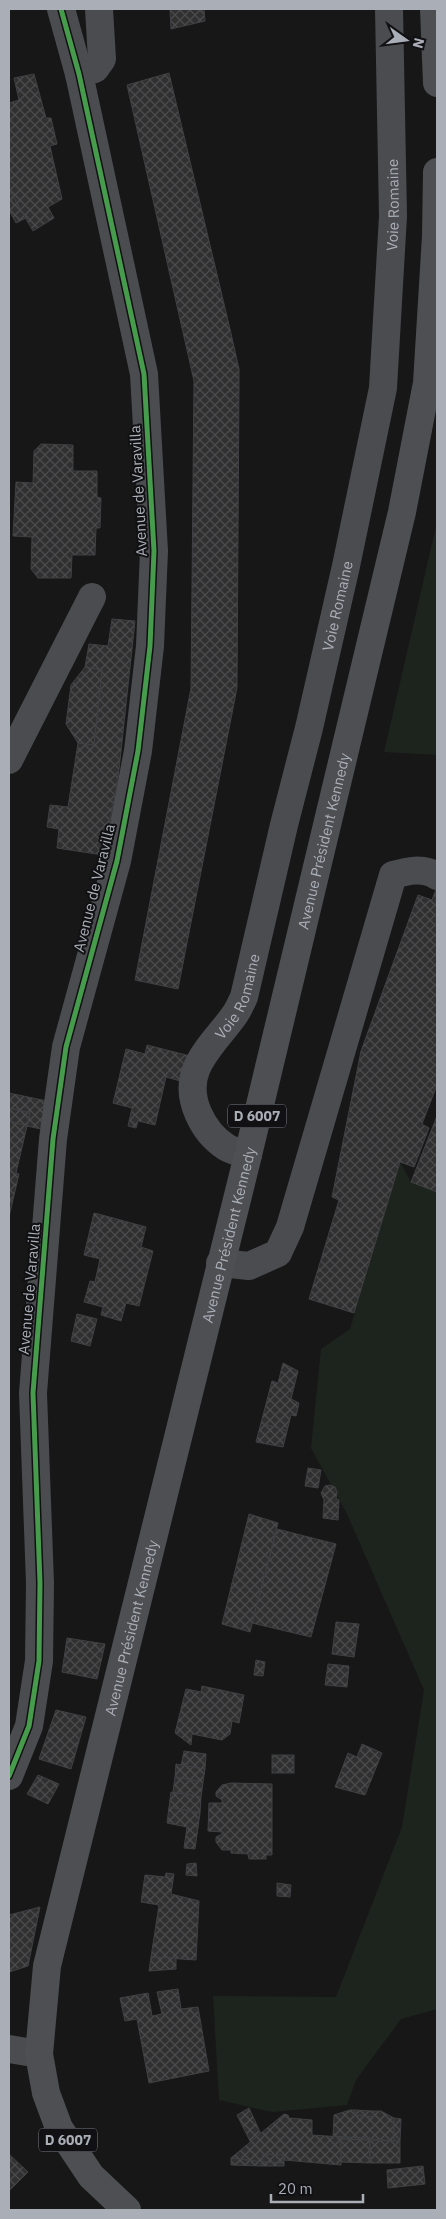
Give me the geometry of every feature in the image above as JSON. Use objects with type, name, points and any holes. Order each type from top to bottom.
[{"type":"main road","points":[[434,9],[437,83]]},
{"type":"main road","name":"Avenue Président Kennedy","points":[[127,2210],[91,2176],[59,2128],[46,2093],[39,2054],[47,1966],[248,1155],[402,512],[424,402],[428,364],[437,172]]},
{"type":"street","name":"Avenue de Varavilla","points":[[9,1776],[29,1726],[39,1661],[40,1584],[33,1394],[54,1139],[66,1047],[117,861],[138,751],[150,646],[154,561],[144,374],[79,74],[61,9]]},
{"type":"street","points":[[79,74],[95,70],[102,59],[100,9]]},
{"type":"street","name":"Voie Romaine","points":[[248,1155],[228,1148],[214,1138],[198,1115],[193,1090],[195,1071],[217,1037],[234,1016],[244,997],[284,825],[309,728],[354,530],[383,388],[393,216],[389,9]]},
{"type":"street","points":[[9,760],[92,597]]},
{"type":"street","points":[[220,1264],[249,1266],[278,1252],[290,1227],[393,876],[409,871],[430,871],[437,876]]},
{"type":"street","points":[[9,2049],[39,2054]]},
{"type":"shaded area","points":[[437,522],[437,755],[384,752]]},
{"type":"shaded area","points":[[400,1162],[411,1182],[437,1192],[437,2009],[401,2019],[356,2080],[347,2105],[272,2112],[219,2100],[213,1996],[336,1997],[402,1827],[424,1690],[347,1514],[311,1448],[321,1349],[350,1329]]},
{"type":"building","points":[[170,9],[204,9],[205,21],[171,29]]},
{"type":"building","points":[[169,73],[239,369],[237,688],[178,989],[135,980],[191,688],[194,381],[127,85]]},
{"type":"building","points":[[34,74],[46,118],[51,118],[57,144],[50,146],[62,199],[48,207],[54,218],[33,231],[9,190],[9,183],[11,182],[9,172],[9,103],[19,100],[14,78]]},
{"type":"building","points":[[9,190],[26,218],[16,223],[9,210]]},
{"type":"building","points":[[41,444],[73,445],[73,471],[97,471],[97,497],[101,498],[100,528],[96,528],[95,555],[72,555],[71,578],[38,578],[31,569],[32,537],[13,536],[16,482],[33,483],[34,451]]},
{"type":"building","points":[[112,619],[135,621],[118,779],[103,855],[57,848],[59,829],[47,827],[50,805],[68,807],[78,743],[94,745],[102,670],[85,667],[89,644],[108,646]]},
{"type":"building","points":[[85,667],[102,670],[94,745],[78,743],[66,724],[71,685]]},
{"type":"building","points":[[436,889],[437,1085],[422,1124],[429,1128],[414,1167],[400,1162],[354,1313],[309,1299],[339,1200],[332,1197],[361,1051],[418,895],[432,900]]},
{"type":"building","points":[[147,1045],[190,1056],[184,1082],[166,1077],[155,1125],[138,1121],[136,1128],[128,1126],[132,1108],[113,1103],[126,1049],[145,1054]]},
{"type":"building","points":[[9,1093],[47,1101],[41,1129],[27,1126],[30,1113],[9,1108]]},
{"type":"building","points":[[9,1108],[30,1113],[27,1126],[9,1121]]},
{"type":"building","points":[[437,1116],[437,1192],[411,1182]]},
{"type":"building","points":[[9,1121],[27,1126],[16,1173],[19,1174],[9,1217]]},
{"type":"building","points":[[94,1213],[102,1215],[92,1257],[84,1255]]},
{"type":"building","points":[[102,1215],[146,1227],[141,1247],[153,1251],[139,1306],[126,1303],[121,1321],[101,1315],[103,1307],[84,1302],[90,1281],[95,1282],[100,1259],[92,1257]]},
{"type":"building","points":[[77,1314],[97,1319],[90,1346],[71,1341]]},
{"type":"building","points":[[283,1363],[298,1371],[291,1399],[299,1403],[296,1416],[291,1415],[287,1431],[261,1423],[272,1381],[278,1383]]},
{"type":"building","points":[[261,1423],[287,1431],[283,1447],[256,1442]]},
{"type":"building","points":[[308,1468],[321,1470],[318,1488],[305,1486]]},
{"type":"building","points":[[325,1486],[335,1487],[337,1492],[336,1499],[339,1500],[338,1520],[323,1518],[324,1500],[321,1493]]},
{"type":"building","points":[[249,1514],[278,1523],[250,1632],[222,1624]]},
{"type":"building","points":[[277,1529],[336,1544],[311,1637],[252,1623]]},
{"type":"building","points":[[336,1622],[359,1624],[354,1657],[332,1654]]},
{"type":"building","points":[[67,1638],[105,1644],[97,1679],[62,1672]]},
{"type":"building","points":[[256,1660],[265,1662],[263,1676],[254,1675]]},
{"type":"building","points":[[328,1664],[349,1666],[347,1687],[325,1685]]},
{"type":"building","points":[[202,1686],[244,1695],[239,1723],[232,1721],[230,1734],[222,1740],[192,1734],[191,1745],[175,1733],[186,1689],[201,1692]]},
{"type":"building","points":[[56,1710],[86,1717],[71,1769],[39,1759]]},
{"type":"building","points":[[362,1744],[382,1753],[365,1795],[335,1787],[348,1753],[357,1757]]},
{"type":"building","points":[[184,1751],[206,1754],[205,1769],[181,1766]]},
{"type":"building","points":[[272,1755],[294,1755],[294,1773],[272,1773]]},
{"type":"building","points":[[176,1764],[205,1769],[203,1782],[175,1777]]},
{"type":"building","points":[[38,1775],[59,1784],[48,1804],[27,1794]]},
{"type":"building","points":[[175,1777],[203,1782],[201,1797],[173,1792]]},
{"type":"building","points":[[231,1783],[272,1784],[272,1855],[266,1855],[266,1859],[249,1859],[248,1854],[231,1853],[231,1850],[222,1850],[216,1842],[216,1837],[222,1834],[222,1832],[208,1831],[209,1803],[222,1803],[222,1800],[216,1796],[216,1792],[222,1785]]},
{"type":"building","points":[[171,1792],[201,1797],[200,1813],[169,1807]]},
{"type":"building","points":[[169,1807],[200,1813],[195,1849],[184,1848],[187,1827],[167,1823]]},
{"type":"building","points":[[196,1863],[197,1876],[186,1875],[187,1864]]},
{"type":"building","points":[[166,1873],[174,1874],[171,1894],[199,1901],[196,1960],[151,1957],[159,1905],[141,1902],[145,1875],[165,1877]]},
{"type":"building","points":[[277,1883],[291,1885],[290,1897],[277,1896]]},
{"type":"building","points":[[40,1907],[28,1966],[9,1972],[9,1915]]},
{"type":"building","points":[[151,1957],[176,1958],[176,1969],[149,1971]]},
{"type":"building","points":[[178,1989],[181,2009],[198,2007],[209,2071],[149,2083],[137,2019],[125,2021],[120,1998],[148,1993],[152,2016],[162,2014],[157,1992]]},
{"type":"building","points":[[249,2108],[261,2134],[251,2143],[237,2115]]},
{"type":"building","points":[[355,2110],[354,2115],[374,2117],[373,2111],[381,2111],[394,2118],[394,2141],[333,2136],[334,2115]]},
{"type":"building","points":[[355,2110],[373,2111],[374,2117],[354,2115]]},
{"type":"building","points":[[284,2114],[288,2115],[289,2118],[312,2120],[312,2135],[341,2137],[341,2165],[284,2160],[284,2155],[263,2154],[262,2162],[231,2158]]},
{"type":"building","points":[[394,2118],[401,2119],[400,2141],[394,2141]]},
{"type":"building","points":[[341,2137],[370,2138],[370,2140],[341,2139]]},
{"type":"building","points":[[341,2139],[370,2140],[370,2163],[341,2162]]},
{"type":"building","points":[[370,2140],[400,2141],[400,2163],[370,2163]]},
{"type":"building","points":[[263,2154],[284,2155],[284,2163],[262,2162]]},
{"type":"building","points":[[10,2155],[28,2172],[9,2191],[9,2157]]},
{"type":"building","points":[[231,2158],[262,2162],[262,2166],[231,2165]]},
{"type":"building","points":[[262,2162],[284,2163],[284,2166],[262,2166]]},
{"type":"building","points":[[423,2166],[425,2184],[388,2188],[387,2170]]},
{"type":"cycle path","points":[[9,1776],[29,1726],[39,1661],[40,1583],[33,1393],[53,1139],[66,1047],[117,861],[138,751],[150,646],[154,551],[144,374],[79,74],[61,9]]}]
